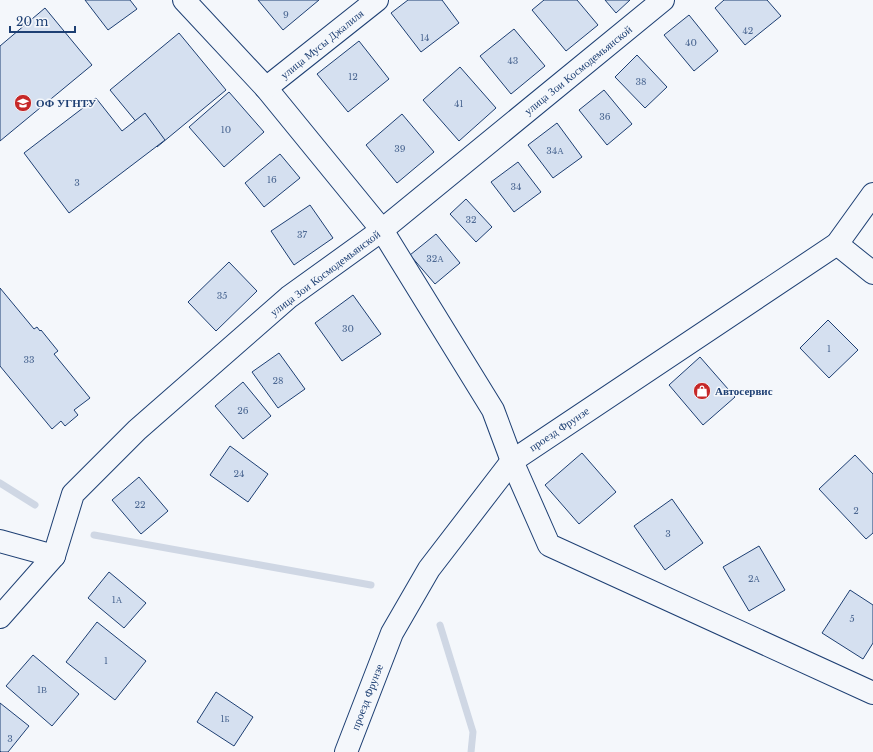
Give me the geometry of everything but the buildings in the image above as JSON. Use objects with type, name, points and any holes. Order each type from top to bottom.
[{"type":"street","points":[[184,0],[266,88],[382,230],[493,410],[512,461],[549,545],[873,693]]},
{"type":"street","name":"улица Мусы Джалиля","points":[[266,88],[377,0]]},
{"type":"street","name":"улица Зои Космодемьянской","points":[[0,617],[54,556],[73,494],[137,430],[289,297],[382,230],[663,0]]},
{"type":"street","name":"проезд Фрунзе","points":[[346,752],[392,633],[429,569],[512,461],[837,244],[873,194]]},
{"type":"street","points":[[837,244],[873,273]]},
{"type":"street","points":[[0,541],[54,556]]},
{"type":"waterway","points":[[0,483],[35,505]]},
{"type":"waterway","points":[[94,535],[371,585]]},
{"type":"waterway","points":[[440,625],[473,732],[471,752]]},
{"type":"place","name":"ОФ УГНТУ","points":[[23,103]]},
{"type":"place","name":"Автосервис","points":[[702,391]]}]
